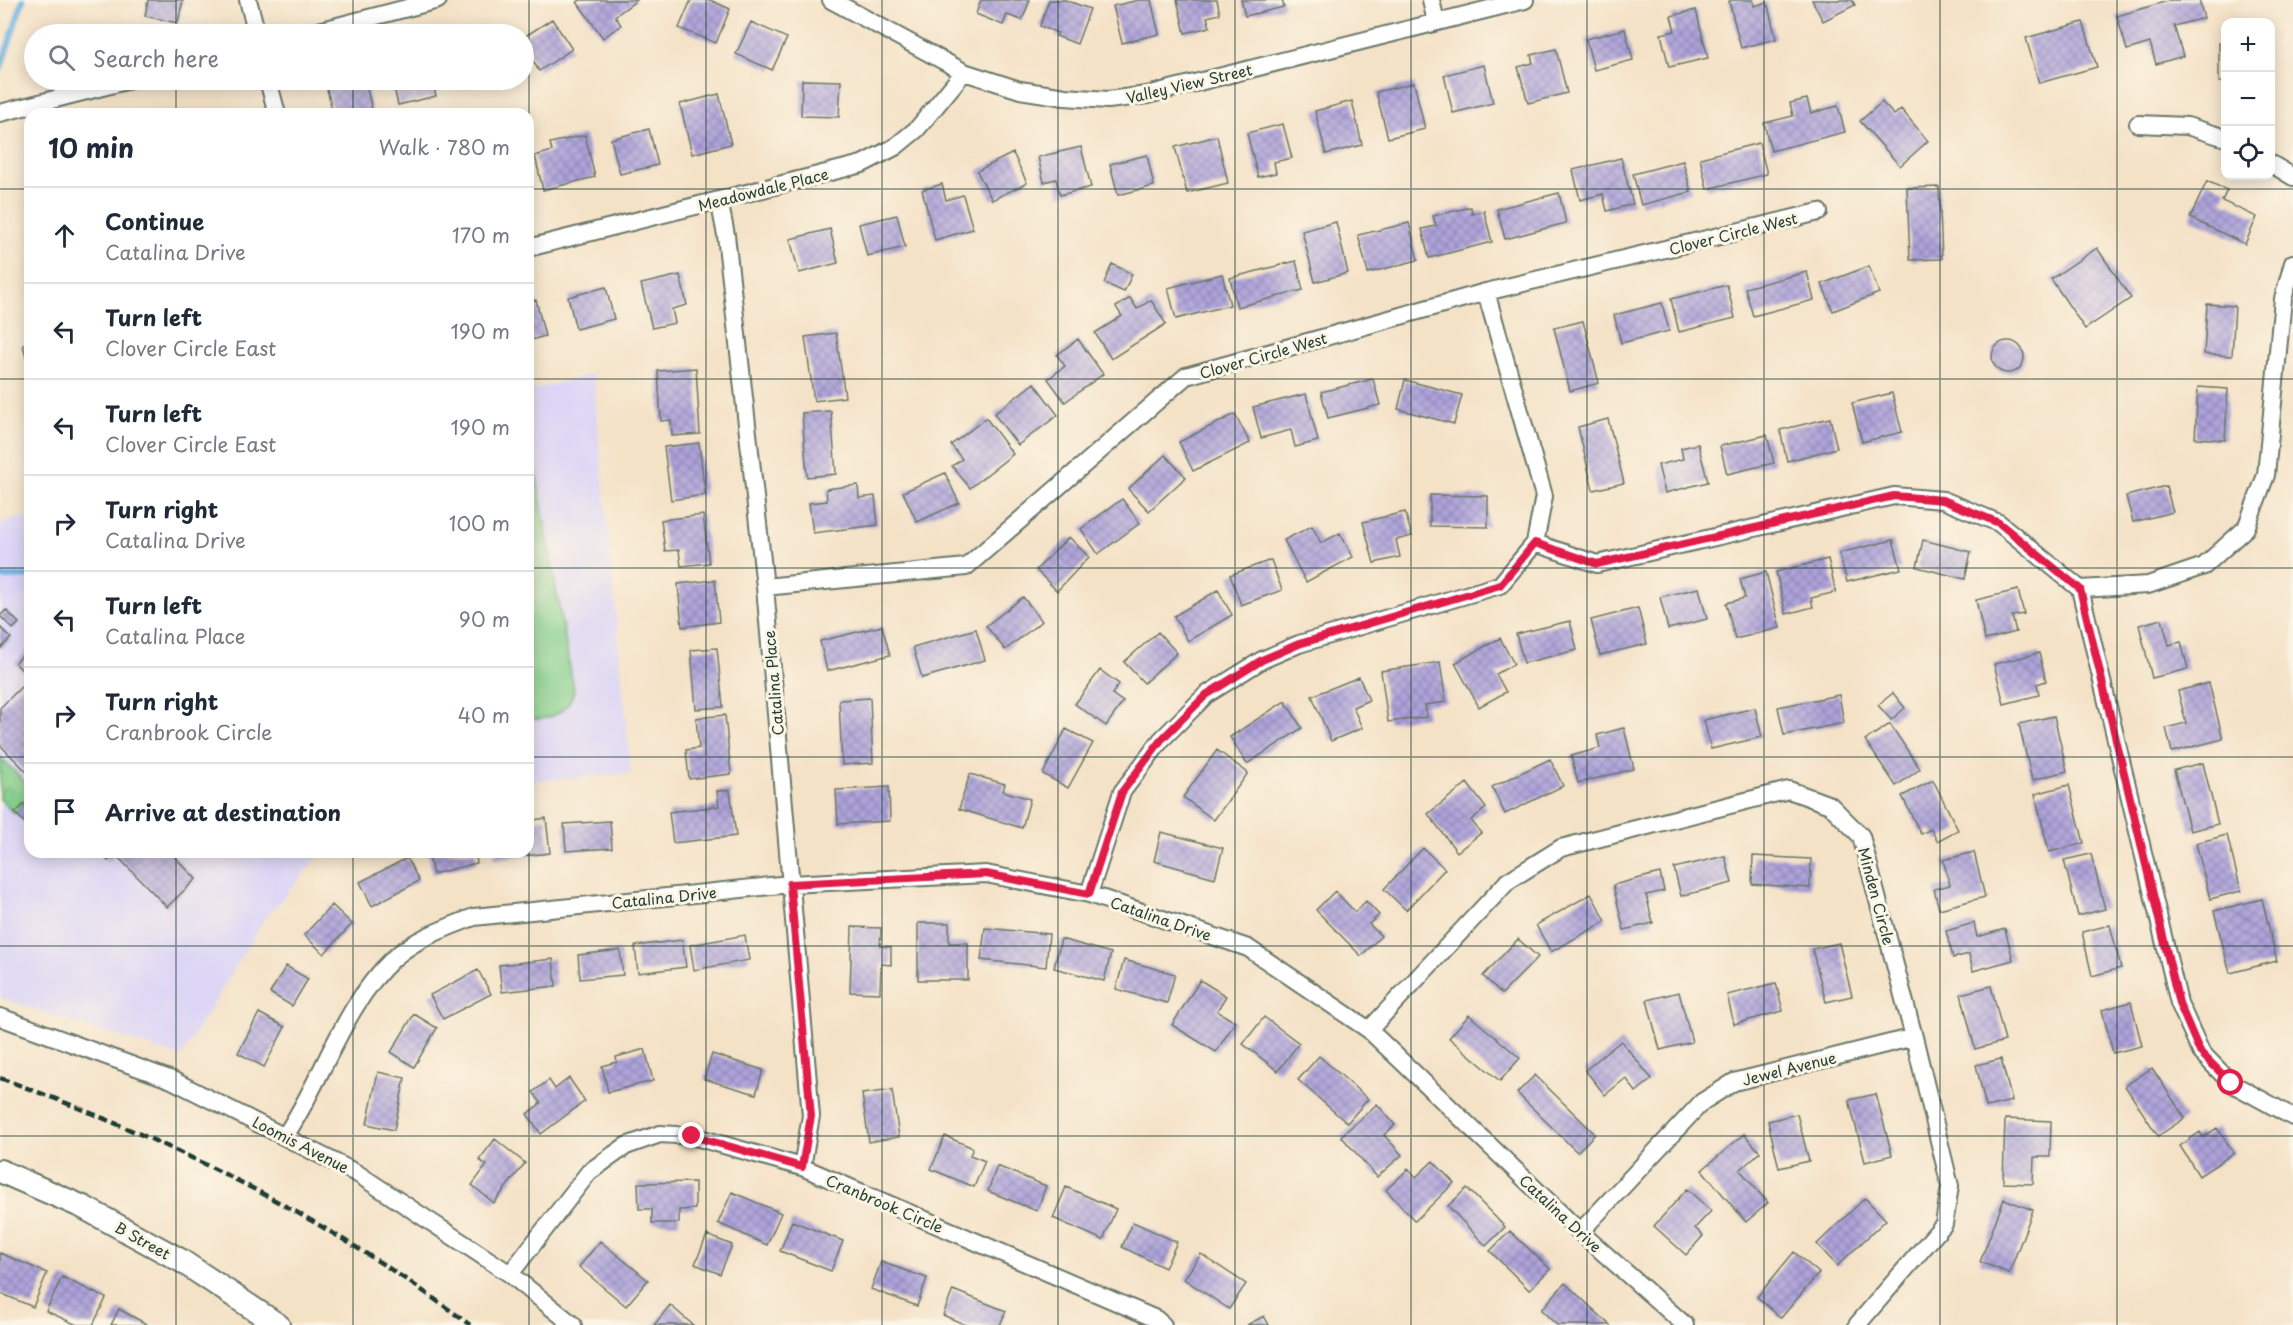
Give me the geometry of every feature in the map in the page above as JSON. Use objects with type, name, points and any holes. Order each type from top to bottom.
[{"type":"main road","name":"B Street","points":[[0,1171],[83,1207],[170,1255],[278,1325]]},
{"type":"street","points":[[248,0],[254,24]]},
{"type":"street","points":[[346,24],[438,0]]},
{"type":"street","name":"Valley View Street","points":[[831,0],[964,72],[1020,90],[1065,98],[1108,100],[1148,95],[1525,0]]},
{"type":"street","points":[[1431,0],[1436,22]]},
{"type":"street","name":"Meadowdale Place","points":[[534,246],[862,164],[895,147],[917,129],[964,72]]},
{"type":"street","points":[[0,113],[91,90]]},
{"type":"street","points":[[271,90],[275,108]]},
{"type":"street","points":[[2138,124],[2187,126],[2221,136]]},
{"type":"street","points":[[2275,166],[2293,177]]},
{"type":"street","name":"Catalina Place","points":[[719,200],[726,235],[765,588],[811,1116],[802,1167]]},
{"type":"street","name":"Clover Circle West","points":[[765,588],[966,567],[1186,376],[1486,292],[1819,212]]},
{"type":"street","points":[[2080,589],[2148,585],[2204,566],[2246,528],[2266,475],[2283,299],[2293,263]]},
{"type":"street","points":[[1089,894],[1122,792],[1161,740],[1206,695],[1262,660],[1299,644],[1500,585],[1535,543],[1544,496],[1486,292]]},
{"type":"street","points":[[1535,543],[1597,564],[1894,496],[1943,500],[1999,523],[2080,589],[2179,1003],[2200,1052],[2231,1083],[2293,1117]]},
{"type":"street","name":"Minden Circle","points":[[1369,1030],[1508,881],[1561,848],[1789,790],[1830,805],[1861,836],[1914,1037],[1950,1186],[1944,1224],[1857,1325]]},
{"type":"street","name":"Catalina Drive","points":[[285,1136],[364,993],[394,958],[431,933],[474,917],[790,884],[986,874],[1089,894],[1248,948],[1369,1030],[1580,1232],[1685,1325]]},
{"type":"street","name":"Loomis Avenue","points":[[0,1017],[172,1080],[358,1174],[510,1274],[573,1325]]},
{"type":"street","name":"Jewel Avenue","points":[[1580,1232],[1702,1102],[1734,1082],[1914,1037]]},
{"type":"street","name":"Cranbrook Circle","points":[[510,1274],[589,1172],[626,1146],[660,1134],[692,1136],[802,1167],[1156,1319],[1163,1325]]},
{"type":"shaded area","points":[[593,374],[631,773],[534,781],[534,389]]},
{"type":"shaded area","points":[[24,517],[24,858],[317,858],[263,921],[181,1057],[0,998],[0,523]]},
{"type":"green space","points":[[534,461],[574,691],[567,705],[557,714],[534,719]]},
{"type":"green space","points":[[0,757],[24,781],[24,804],[14,814],[0,799]]},
{"type":"building","points":[[148,0],[183,0],[178,23],[145,16]]},
{"type":"building","points":[[581,0],[637,0],[615,16],[621,25],[603,38],[577,2]]},
{"type":"building","points":[[691,0],[710,0],[730,9],[716,43],[679,28]]},
{"type":"building","points":[[981,0],[1030,0],[1022,20],[1007,15],[1003,25],[976,14]]},
{"type":"building","points":[[1049,0],[1065,0],[1090,9],[1077,44],[1056,36],[1058,33],[1040,26]]},
{"type":"building","points":[[1139,0],[1151,0],[1159,34],[1122,43],[1113,6]]},
{"type":"building","points":[[1177,0],[1217,0],[1220,14],[1207,17],[1210,27],[1185,33]]},
{"type":"building","points":[[1241,0],[1282,0],[1284,7],[1245,16]]},
{"type":"building","points":[[1753,0],[1754,6],[1767,2],[1776,39],[1741,48],[1729,1]]},
{"type":"building","points":[[1812,0],[1852,0],[1855,5],[1823,21]]},
{"type":"building","points":[[2171,0],[2199,0],[2204,18],[2174,26],[2183,56],[2156,64],[2150,43],[2127,50],[2117,16]]},
{"type":"building","points":[[1696,10],[1708,58],[1669,67],[1661,34],[1675,31],[1671,16]]},
{"type":"building","points":[[552,19],[572,49],[539,71],[534,63],[534,31]]},
{"type":"building","points":[[751,22],[787,38],[772,70],[736,54]]},
{"type":"building","points":[[2083,22],[2097,67],[2039,83],[2026,38]]},
{"type":"building","points":[[1625,29],[1633,60],[1594,70],[1586,39]]},
{"type":"building","points":[[2219,43],[2221,43],[2221,82],[2219,82]]},
{"type":"building","points":[[1556,49],[1567,93],[1528,103],[1518,67],[1533,63],[1531,55]]},
{"type":"building","points":[[1484,65],[1493,103],[1453,113],[1444,75]]},
{"type":"building","points":[[802,80],[841,81],[839,117],[801,116]]},
{"type":"building","points":[[1414,83],[1425,129],[1388,138],[1376,92]]},
{"type":"building","points":[[327,90],[367,90],[372,108],[332,108]]},
{"type":"building","points":[[394,90],[434,90],[436,96],[398,105]]},
{"type":"building","points":[[719,94],[731,144],[692,154],[680,104]]},
{"type":"building","points":[[1807,99],[1811,113],[1838,106],[1845,132],[1771,151],[1764,123],[1793,116],[1790,103]]},
{"type":"building","points":[[1352,101],[1362,145],[1326,154],[1315,111]]},
{"type":"building","points":[[1882,102],[1894,115],[1901,109],[1928,141],[1900,166],[1860,121]]},
{"type":"building","points":[[1283,124],[1292,158],[1274,162],[1276,173],[1258,177],[1247,133]]},
{"type":"building","points":[[649,129],[658,165],[620,174],[611,139]]},
{"type":"building","points":[[585,135],[595,177],[543,190],[535,156],[552,151],[550,143]]},
{"type":"building","points":[[1217,136],[1228,183],[1187,193],[1175,147]]},
{"type":"building","points":[[1759,143],[1767,174],[1707,189],[1700,158]]},
{"type":"building","points":[[1081,147],[1091,187],[1060,195],[1056,179],[1044,182],[1038,157]]},
{"type":"building","points":[[1013,153],[1027,183],[992,200],[977,171]]},
{"type":"building","points":[[1147,155],[1154,186],[1118,195],[1110,164]]},
{"type":"building","points":[[1621,158],[1633,204],[1607,211],[1603,194],[1580,200],[1573,170]]},
{"type":"building","points":[[1683,161],[1691,192],[1641,205],[1633,174]]},
{"type":"building","points":[[2207,181],[2227,190],[2222,201],[2257,217],[2245,244],[2190,218]]},
{"type":"building","points":[[942,184],[946,200],[963,195],[973,229],[935,240],[922,190]]},
{"type":"building","points":[[1939,187],[1942,259],[1910,260],[1907,188]]},
{"type":"building","points":[[1559,193],[1566,223],[1505,239],[1497,209]]},
{"type":"building","points":[[1471,207],[1472,214],[1484,211],[1492,242],[1429,258],[1422,229],[1436,226],[1433,216]]},
{"type":"building","points":[[897,215],[905,247],[867,256],[859,224]]},
{"type":"building","points":[[1336,222],[1348,273],[1315,282],[1302,231]]},
{"type":"building","points":[[1409,223],[1418,260],[1368,273],[1358,235]]},
{"type":"building","points":[[830,229],[838,263],[799,273],[790,239]]},
{"type":"building","points":[[2097,248],[2131,298],[2085,329],[2051,279]]},
{"type":"building","points":[[1296,261],[1303,290],[1237,307],[1230,278]]},
{"type":"building","points":[[1112,264],[1132,274],[1124,292],[1104,283]]},
{"type":"building","points":[[1869,266],[1879,293],[1833,311],[1822,284]]},
{"type":"building","points":[[1807,272],[1814,300],[1753,316],[1745,288]]},
{"type":"building","points":[[1222,274],[1230,305],[1176,319],[1168,288]]},
{"type":"building","points":[[680,275],[687,305],[672,309],[675,323],[652,328],[641,284]]},
{"type":"building","points":[[1727,285],[1735,318],[1679,332],[1671,299]]},
{"type":"building","points":[[606,287],[614,319],[576,329],[568,297]]},
{"type":"building","points":[[1130,298],[1137,309],[1151,300],[1166,324],[1111,359],[1095,333],[1122,316],[1116,307]]},
{"type":"building","points":[[534,300],[536,300],[545,336],[534,339]]},
{"type":"building","points":[[1662,303],[1669,331],[1621,343],[1614,315]]},
{"type":"building","points":[[2207,304],[2235,306],[2232,356],[2204,354]]},
{"type":"building","points":[[1583,321],[1599,383],[1570,391],[1554,328]]},
{"type":"building","points":[[836,333],[845,397],[814,401],[805,337]]},
{"type":"building","points":[[1078,339],[1103,374],[1065,402],[1048,379],[1065,366],[1057,355]]},
{"type":"building","points":[[2008,341],[2019,346],[2024,357],[2019,368],[2008,373],[1997,368],[1992,357],[1997,346]]},
{"type":"building","points":[[696,368],[700,434],[672,436],[671,420],[661,421],[658,371]]},
{"type":"building","points":[[1373,379],[1380,405],[1328,418],[1321,392]]},
{"type":"building","points":[[1405,380],[1462,395],[1454,424],[1398,409]]},
{"type":"building","points":[[1034,383],[1058,415],[1018,445],[994,414]]},
{"type":"building","points":[[2198,387],[2228,389],[2225,440],[2195,438]]},
{"type":"building","points":[[1892,393],[1902,432],[1862,442],[1852,403]]},
{"type":"building","points":[[1306,394],[1318,441],[1295,447],[1291,430],[1261,438],[1253,407]]},
{"type":"building","points":[[831,411],[836,474],[807,477],[802,413]]},
{"type":"building","points":[[1235,414],[1250,443],[1193,471],[1179,442]]},
{"type":"building","points":[[986,418],[1013,454],[970,488],[952,466],[962,459],[951,445]]},
{"type":"building","points":[[1830,418],[1837,448],[1787,461],[1780,430]]},
{"type":"building","points":[[1608,419],[1624,483],[1593,490],[1578,427]]},
{"type":"building","points":[[1767,435],[1774,463],[1727,474],[1720,446]]},
{"type":"building","points":[[699,443],[705,495],[671,500],[664,447]]},
{"type":"building","points":[[1698,444],[1708,482],[1665,493],[1658,465],[1683,459],[1681,448]]},
{"type":"building","points":[[1165,455],[1186,477],[1149,511],[1128,489]]},
{"type":"building","points":[[945,473],[959,503],[917,522],[903,492]]},
{"type":"building","points":[[858,485],[859,498],[875,496],[878,525],[813,533],[809,503],[827,501],[826,489]]},
{"type":"building","points":[[2166,486],[2173,512],[2133,522],[2126,496]]},
{"type":"building","points":[[1430,495],[1488,496],[1488,527],[1430,526]]},
{"type":"building","points":[[1122,499],[1140,523],[1098,554],[1081,529]]},
{"type":"building","points":[[1405,512],[1412,536],[1396,540],[1400,557],[1374,563],[1363,522]]},
{"type":"building","points":[[703,515],[709,563],[681,566],[679,550],[665,551],[661,520]]},
{"type":"building","points":[[1312,526],[1321,543],[1340,533],[1353,557],[1306,582],[1284,540]]},
{"type":"building","points":[[1069,537],[1089,557],[1057,591],[1036,570]]},
{"type":"building","points":[[1893,540],[1901,569],[1847,582],[1839,553]]},
{"type":"building","points":[[1923,540],[1971,552],[1965,579],[1917,567]]},
{"type":"building","points":[[1828,559],[1836,592],[1811,598],[1813,607],[1786,614],[1776,572]]},
{"type":"building","points":[[1271,560],[1282,590],[1241,605],[1230,575]]},
{"type":"building","points":[[1766,572],[1780,628],[1735,639],[1726,603],[1745,598],[1740,579]]},
{"type":"building","points":[[715,580],[719,622],[682,627],[678,584]]},
{"type":"building","points":[[1699,588],[1707,619],[1668,629],[1660,597]]},
{"type":"building","points":[[1218,590],[1232,615],[1188,641],[1174,616]]},
{"type":"building","points":[[2018,590],[2024,614],[2012,616],[2016,632],[1985,640],[1976,600]]},
{"type":"building","points":[[1023,597],[1042,621],[1005,650],[986,626]]},
{"type":"building","points":[[1638,608],[1647,644],[1600,655],[1591,620]]},
{"type":"building","points":[[6,610],[19,623],[13,629],[0,616]]},
{"type":"building","points":[[2162,619],[2169,645],[2181,642],[2188,669],[2152,678],[2139,625]]},
{"type":"building","points":[[1570,621],[1577,650],[1524,663],[1516,634]]},
{"type":"building","points":[[882,626],[890,655],[827,671],[820,641]]},
{"type":"building","points":[[0,627],[11,638],[0,649]]},
{"type":"building","points":[[976,629],[985,660],[922,678],[913,647]]},
{"type":"building","points":[[1158,632],[1177,653],[1144,683],[1124,662]]},
{"type":"building","points":[[1500,638],[1514,664],[1496,674],[1506,692],[1479,707],[1455,663]]},
{"type":"building","points":[[717,648],[723,707],[696,709],[691,650]]},
{"type":"building","points":[[2039,653],[2046,681],[2037,684],[2039,695],[2004,704],[1994,664]]},
{"type":"building","points":[[24,654],[24,672],[15,663]]},
{"type":"building","points":[[1440,662],[1446,702],[1425,705],[1427,717],[1388,722],[1381,671]]},
{"type":"building","points":[[1100,670],[1119,684],[1112,694],[1123,702],[1106,726],[1075,704]]},
{"type":"building","points":[[1359,677],[1369,700],[1353,707],[1362,728],[1331,741],[1312,696]]},
{"type":"building","points":[[2209,683],[2223,739],[2172,752],[2166,728],[2186,723],[2178,691]]},
{"type":"building","points":[[24,684],[24,769],[0,745],[0,708]]},
{"type":"building","points":[[1893,693],[1905,708],[1891,720],[1878,705]]},
{"type":"building","points":[[1839,695],[1844,723],[1784,735],[1778,707]]},
{"type":"building","points":[[870,698],[873,763],[842,765],[839,700]]},
{"type":"building","points":[[1285,701],[1302,728],[1247,764],[1230,737]]},
{"type":"building","points":[[1755,708],[1762,737],[1711,749],[1704,720]]},
{"type":"building","points":[[725,715],[731,774],[689,779],[686,750],[699,748],[696,718]]},
{"type":"building","points":[[2054,716],[2067,771],[2032,780],[2019,724]]},
{"type":"building","points":[[1890,724],[1920,769],[1896,786],[1865,740]]},
{"type":"building","points":[[1624,728],[1634,769],[1578,783],[1571,756],[1600,748],[1597,735]]},
{"type":"building","points":[[1066,729],[1093,743],[1068,788],[1043,774]]},
{"type":"building","points":[[1217,750],[1248,773],[1214,820],[1183,797]]},
{"type":"building","points":[[1550,759],[1563,786],[1505,814],[1492,787]]},
{"type":"building","points":[[2203,763],[2218,824],[2190,831],[2174,770]]},
{"type":"building","points":[[970,774],[1005,784],[1003,791],[1030,799],[1022,828],[959,809]]},
{"type":"building","points":[[1933,780],[1958,830],[1937,841],[1931,829],[1921,834],[1902,796]]},
{"type":"building","points":[[1467,783],[1486,808],[1471,820],[1481,833],[1457,852],[1428,814]]},
{"type":"building","points":[[2069,785],[2084,843],[2049,852],[2035,794]]},
{"type":"building","points":[[889,787],[890,821],[838,824],[836,790]]},
{"type":"building","points":[[730,790],[736,836],[673,843],[669,812],[719,806],[717,791]]},
{"type":"building","points":[[24,805],[24,822],[15,813]]},
{"type":"building","points":[[546,818],[550,853],[534,855],[534,820]]},
{"type":"building","points":[[610,821],[612,848],[566,851],[564,824]]},
{"type":"building","points":[[1161,832],[1223,848],[1215,878],[1154,861]]},
{"type":"building","points":[[2227,835],[2241,891],[2210,899],[2196,843]]},
{"type":"building","points":[[1423,848],[1445,869],[1406,910],[1384,889]]},
{"type":"building","points":[[1974,852],[1985,897],[1939,909],[1934,889],[1950,885],[1943,860]]},
{"type":"building","points":[[2091,854],[2105,909],[2078,916],[2064,860]]},
{"type":"building","points":[[1725,856],[1732,883],[1681,896],[1674,868]]},
{"type":"building","points":[[1753,856],[1811,859],[1810,888],[1752,884]]},
{"type":"building","points":[[119,858],[176,858],[196,879],[167,907]]},
{"type":"building","points":[[407,858],[419,881],[372,906],[360,882]]},
{"type":"building","points":[[429,858],[476,858],[477,863],[433,874]]},
{"type":"building","points":[[1660,873],[1664,891],[1646,895],[1653,923],[1624,930],[1613,885]]},
{"type":"building","points":[[1335,891],[1355,912],[1366,901],[1379,915],[1369,924],[1381,936],[1361,956],[1316,910]]},
{"type":"building","points":[[1591,894],[1606,921],[1551,952],[1536,925]]},
{"type":"building","points":[[2262,899],[2277,961],[2230,973],[2214,911]]},
{"type":"building","points":[[332,905],[352,924],[324,954],[304,935]]},
{"type":"building","points":[[918,923],[949,923],[949,943],[968,943],[968,980],[918,980]]},
{"type":"building","points":[[1974,923],[1977,937],[2005,929],[2013,960],[1973,971],[1969,954],[1953,958],[1946,931]]},
{"type":"building","points":[[2110,925],[2121,968],[2092,976],[2082,932]]},
{"type":"building","points":[[852,927],[881,928],[880,946],[891,947],[891,965],[881,964],[880,993],[850,992]]},
{"type":"building","points":[[985,928],[1049,934],[1046,967],[981,960]]},
{"type":"building","points":[[745,935],[749,960],[694,970],[690,945]]},
{"type":"building","points":[[1061,939],[1111,953],[1104,981],[1054,968]]},
{"type":"building","points":[[1518,939],[1538,957],[1502,994],[1483,976]]},
{"type":"building","points":[[682,940],[686,967],[638,973],[635,946]]},
{"type":"building","points":[[1839,943],[1852,996],[1826,1002],[1812,949]]},
{"type":"building","points":[[620,950],[623,975],[580,979],[578,955]]},
{"type":"building","points":[[553,959],[556,986],[502,992],[499,965]]},
{"type":"building","points":[[1124,960],[1175,974],[1167,1003],[1116,989]]},
{"type":"building","points":[[286,966],[308,979],[292,1006],[270,993]]},
{"type":"building","points":[[478,970],[491,994],[443,1019],[430,995]]},
{"type":"building","points":[[1200,980],[1226,996],[1217,1011],[1235,1022],[1216,1052],[1172,1025]]},
{"type":"building","points":[[1776,983],[1783,1011],[1734,1024],[1727,995]]},
{"type":"building","points":[[1991,986],[2005,1041],[1975,1049],[1961,994]]},
{"type":"building","points":[[1679,992],[1692,1042],[1660,1050],[1647,1000]]},
{"type":"building","points":[[2131,1002],[2142,1046],[2113,1053],[2102,1010]]},
{"type":"building","points":[[259,1013],[285,1027],[264,1067],[238,1053]]},
{"type":"building","points":[[414,1014],[437,1028],[414,1067],[391,1052]]},
{"type":"building","points":[[1469,1015],[1520,1058],[1500,1081],[1449,1038]]},
{"type":"building","points":[[1264,1017],[1299,1043],[1278,1071],[1243,1044]]},
{"type":"building","points":[[1621,1041],[1652,1079],[1636,1092],[1626,1078],[1605,1095],[1585,1070]]},
{"type":"building","points":[[645,1049],[653,1081],[608,1092],[602,1066],[617,1062],[616,1057]]},
{"type":"building","points":[[712,1054],[763,1070],[756,1094],[704,1079]]},
{"type":"building","points":[[1319,1056],[1368,1099],[1347,1123],[1298,1080]]},
{"type":"building","points":[[2001,1059],[2012,1101],[1986,1107],[1976,1065]]},
{"type":"building","points":[[2152,1068],[2185,1118],[2158,1136],[2125,1086]]},
{"type":"building","points":[[378,1072],[405,1078],[394,1130],[367,1124]]},
{"type":"building","points":[[1535,1075],[1595,1134],[1577,1152],[1517,1093]]},
{"type":"building","points":[[569,1078],[585,1101],[541,1134],[527,1114],[541,1103],[533,1092],[549,1080],[555,1089]]},
{"type":"building","points":[[892,1090],[899,1137],[869,1142],[862,1094]]},
{"type":"building","points":[[1876,1094],[1892,1155],[1865,1162],[1849,1100]]},
{"type":"building","points":[[1377,1104],[1395,1125],[1384,1135],[1402,1155],[1377,1177],[1341,1136]]},
{"type":"building","points":[[1797,1114],[1809,1161],[1779,1168],[1768,1121]]},
{"type":"building","points":[[2005,1119],[2051,1121],[2050,1157],[2034,1157],[2033,1184],[2003,1183]]},
{"type":"building","points":[[2217,1128],[2234,1153],[2199,1176],[2180,1146],[2200,1132],[2203,1137]]},
{"type":"building","points":[[1744,1134],[1760,1152],[1740,1170],[1768,1203],[1746,1222],[1702,1170]]},
{"type":"building","points":[[945,1136],[973,1148],[970,1155],[985,1161],[974,1187],[931,1169]]},
{"type":"building","points":[[495,1139],[525,1163],[494,1203],[472,1185],[487,1165],[479,1160]]},
{"type":"building","points":[[1433,1161],[1454,1183],[1415,1221],[1386,1190],[1408,1169],[1416,1177]]},
{"type":"building","points":[[997,1166],[1046,1186],[1037,1211],[988,1191]]},
{"type":"building","points":[[695,1182],[695,1209],[679,1210],[679,1223],[652,1223],[652,1209],[639,1209],[638,1183]]},
{"type":"building","points":[[1066,1187],[1116,1209],[1103,1240],[1053,1218]]},
{"type":"building","points":[[1467,1188],[1505,1227],[1486,1246],[1448,1206]]},
{"type":"building","points":[[1687,1189],[1711,1211],[1695,1228],[1703,1236],[1686,1255],[1654,1226]]},
{"type":"building","points":[[732,1192],[781,1213],[767,1245],[718,1223]]},
{"type":"building","points":[[1865,1198],[1886,1220],[1837,1266],[1817,1244]]},
{"type":"building","points":[[2004,1199],[2033,1210],[2009,1273],[1980,1262]]},
{"type":"building","points":[[792,1221],[843,1241],[831,1271],[780,1251]]},
{"type":"building","points":[[1133,1222],[1177,1242],[1165,1268],[1122,1247]]},
{"type":"building","points":[[1510,1231],[1550,1269],[1529,1290],[1490,1251]]},
{"type":"building","points":[[707,1235],[732,1245],[720,1274],[695,1264]]},
{"type":"building","points":[[600,1241],[648,1280],[626,1306],[579,1267]]},
{"type":"building","points":[[1794,1252],[1819,1273],[1781,1318],[1757,1297]]},
{"type":"building","points":[[0,1253],[47,1273],[33,1307],[0,1293]]},
{"type":"building","points":[[1201,1254],[1246,1284],[1229,1309],[1184,1279]]},
{"type":"building","points":[[881,1262],[927,1278],[917,1306],[871,1289]]},
{"type":"building","points":[[62,1277],[106,1298],[93,1325],[77,1325],[46,1311]]},
{"type":"building","points":[[1565,1283],[1610,1325],[1557,1325],[1541,1310]]},
{"type":"building","points":[[953,1290],[1006,1311],[1000,1325],[966,1325],[943,1315]]},
{"type":"building","points":[[670,1305],[693,1325],[654,1325]]},
{"type":"building","points":[[119,1309],[148,1325],[111,1325]]},
{"type":"building","points":[[1264,1316],[1269,1325],[1247,1325]]},
{"type":"waterway","points":[[0,70],[23,0]]},
{"type":"waterway","points":[[0,577],[24,576]]},
{"type":"railway","points":[[0,1078],[124,1127],[244,1184],[360,1250],[416,1286],[470,1325]]},
{"type":"route","points":[[692,1136],[802,1167],[811,1116],[790,884],[986,874],[1089,894],[1122,792],[1161,740],[1206,695],[1262,660],[1299,644],[1500,585],[1535,543],[1597,564],[1894,496],[1943,500],[1999,523],[2080,589],[2179,1003],[2200,1052],[2231,1083]]}]
